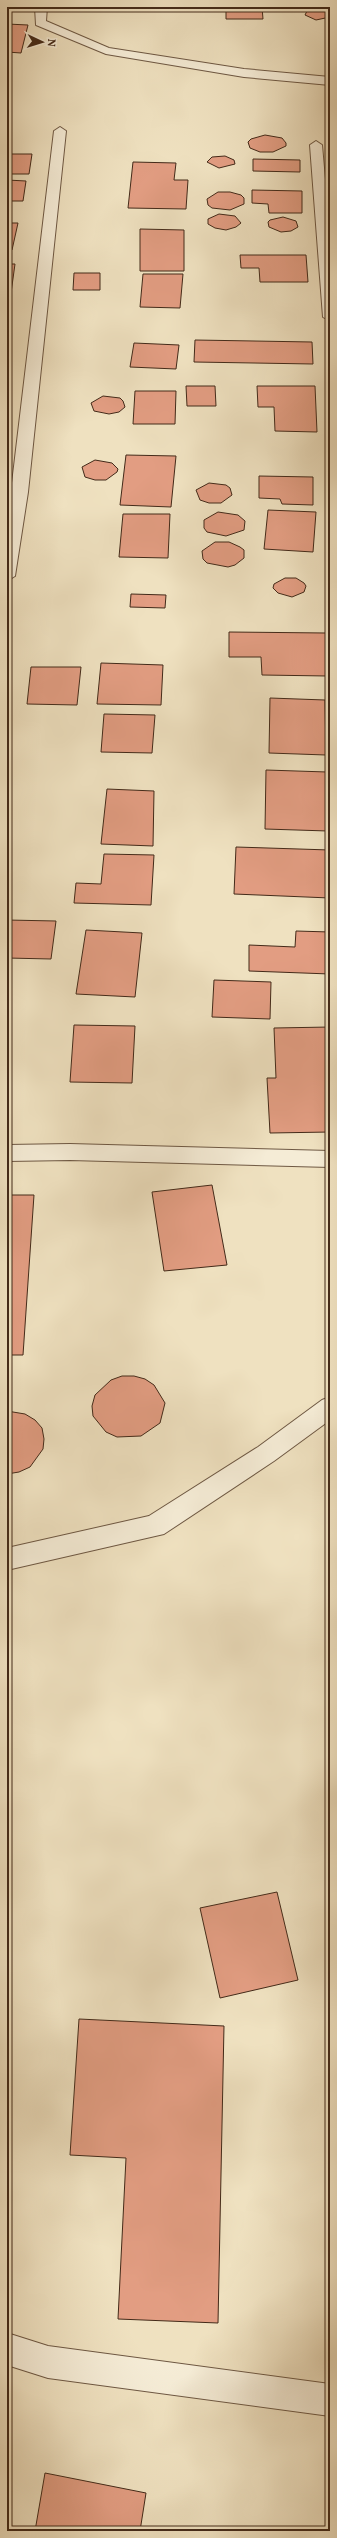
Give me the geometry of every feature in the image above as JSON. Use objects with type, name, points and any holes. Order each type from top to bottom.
[{"type":"street","points":[[41,7],[40,23],[106,51],[244,73],[330,81]]},
{"type":"street","points":[[7,576],[20,492],[60,131]]},
{"type":"street","points":[[316,145],[330,317]]},
{"type":"street","points":[[7,1153],[70,1152],[330,1158]]},
{"type":"street","points":[[7,1559],[155,1526],[266,1454],[330,1407]]},
{"type":"street","points":[[7,2349],[48,2362],[330,2400]]},
{"type":"building","points":[[226,7],[262,7],[263,19],[226,19]]},
{"type":"building","points":[[315,9],[330,11],[330,17],[316,20],[305,15],[307,11]]},
{"type":"building","points":[[7,24],[28,25],[21,53],[7,52]]},
{"type":"building","points":[[265,135],[282,138],[286,143],[286,146],[273,152],[260,152],[250,148],[248,142],[251,139]]},
{"type":"building","points":[[7,154],[32,154],[29,174],[7,174]]},
{"type":"building","points":[[225,156],[234,160],[235,164],[219,168],[207,162],[212,157]]},
{"type":"building","points":[[253,159],[300,160],[300,172],[253,171]]},
{"type":"building","points":[[133,162],[176,163],[174,180],[188,180],[186,209],[128,208]]},
{"type":"building","points":[[7,180],[26,181],[23,201],[7,201]]},
{"type":"building","points":[[252,190],[302,191],[302,213],[269,213],[268,204],[252,203]]},
{"type":"building","points":[[218,192],[230,192],[241,195],[244,198],[244,204],[230,210],[212,208],[208,205],[207,199]]},
{"type":"building","points":[[219,214],[235,216],[241,223],[236,227],[226,230],[215,228],[208,224],[208,219]]},
{"type":"building","points":[[283,217],[296,221],[298,227],[291,231],[281,232],[269,227],[268,222],[270,220]]},
{"type":"building","points":[[7,223],[18,223],[12,250],[7,250]]},
{"type":"building","points":[[140,229],[184,230],[184,271],[140,271]]},
{"type":"building","points":[[240,255],[306,255],[308,282],[260,282],[259,268],[241,268]]},
{"type":"building","points":[[7,264],[15,264],[11,293],[7,293]]},
{"type":"building","points":[[74,273],[100,273],[100,290],[73,290]]},
{"type":"building","points":[[143,274],[183,274],[180,308],[140,307]]},
{"type":"building","points":[[7,298],[11,298],[10,322],[7,322]]},
{"type":"building","points":[[195,340],[312,342],[313,364],[194,362]]},
{"type":"building","points":[[134,343],[179,345],[176,369],[130,367]]},
{"type":"building","points":[[7,356],[11,356],[7,382]]},
{"type":"building","points":[[186,386],[215,386],[216,406],[187,406]]},
{"type":"building","points":[[257,386],[315,386],[317,432],[275,431],[274,407],[258,407]]},
{"type":"building","points":[[135,391],[176,391],[175,424],[133,424]]},
{"type":"building","points":[[103,396],[120,398],[125,407],[119,412],[109,414],[94,411],[91,403]]},
{"type":"building","points":[[126,455],[176,456],[171,507],[120,505]]},
{"type":"building","points":[[95,460],[112,463],[118,469],[117,472],[106,480],[95,480],[85,477],[82,467]]},
{"type":"building","points":[[259,476],[313,477],[313,505],[282,504],[280,499],[259,498]]},
{"type":"building","points":[[209,483],[226,485],[230,488],[232,495],[221,503],[209,503],[200,500],[196,490]]},
{"type":"building","points":[[268,510],[316,512],[313,552],[264,549]]},
{"type":"building","points":[[218,512],[238,515],[245,521],[244,530],[226,536],[207,532],[204,528],[204,520]]},
{"type":"building","points":[[123,514],[170,514],[168,558],[119,557]]},
{"type":"building","points":[[215,542],[229,542],[240,547],[244,550],[244,558],[235,565],[228,567],[207,563],[203,559],[202,551]]},
{"type":"building","points":[[285,578],[296,578],[304,583],[306,586],[304,592],[292,597],[278,593],[273,588],[274,584]]},
{"type":"building","points":[[131,594],[166,595],[165,608],[130,607]]},
{"type":"building","points":[[229,632],[326,633],[327,676],[262,675],[261,657],[229,657]]},
{"type":"building","points":[[101,663],[163,665],[161,705],[97,704]]},
{"type":"building","points":[[31,667],[81,667],[77,705],[27,704]]},
{"type":"building","points":[[270,698],[325,700],[326,755],[269,753]]},
{"type":"building","points":[[104,714],[155,715],[152,753],[101,752]]},
{"type":"building","points":[[266,770],[327,772],[328,831],[265,829]]},
{"type":"building","points":[[107,789],[154,791],[153,846],[101,844]]},
{"type":"building","points":[[236,847],[330,850],[330,898],[234,894]]},
{"type":"building","points":[[104,854],[154,855],[151,905],[74,903],[76,883],[101,884]]},
{"type":"building","points":[[7,920],[56,921],[51,959],[7,958]]},
{"type":"building","points":[[86,930],[142,933],[135,997],[76,994]]},
{"type":"building","points":[[296,931],[330,932],[330,974],[249,971],[249,945],[295,947]]},
{"type":"building","points":[[214,980],[271,982],[270,1019],[212,1017]]},
{"type":"building","points":[[74,1025],[135,1026],[132,1083],[70,1082]]},
{"type":"building","points":[[330,1027],[330,1132],[270,1133],[267,1078],[276,1078],[274,1028]]},
{"type":"building","points":[[212,1185],[227,1265],[164,1271],[152,1192]]},
{"type":"building","points":[[7,1195],[34,1195],[23,1355],[7,1355]]},
{"type":"building","points":[[122,1376],[134,1376],[145,1379],[154,1385],[165,1403],[160,1423],[141,1436],[117,1437],[106,1432],[93,1416],[92,1406],[95,1395],[111,1380]]},
{"type":"building","points":[[7,1411],[25,1414],[35,1420],[42,1428],[44,1439],[43,1449],[30,1467],[19,1472],[7,1474]]},
{"type":"building","points":[[277,1892],[298,1980],[220,1998],[200,1908]]},
{"type":"building","points":[[79,2019],[224,2026],[218,2323],[118,2319],[126,2158],[70,2155]]},
{"type":"building","points":[[45,2473],[146,2493],[140,2531],[35,2531]]}]
